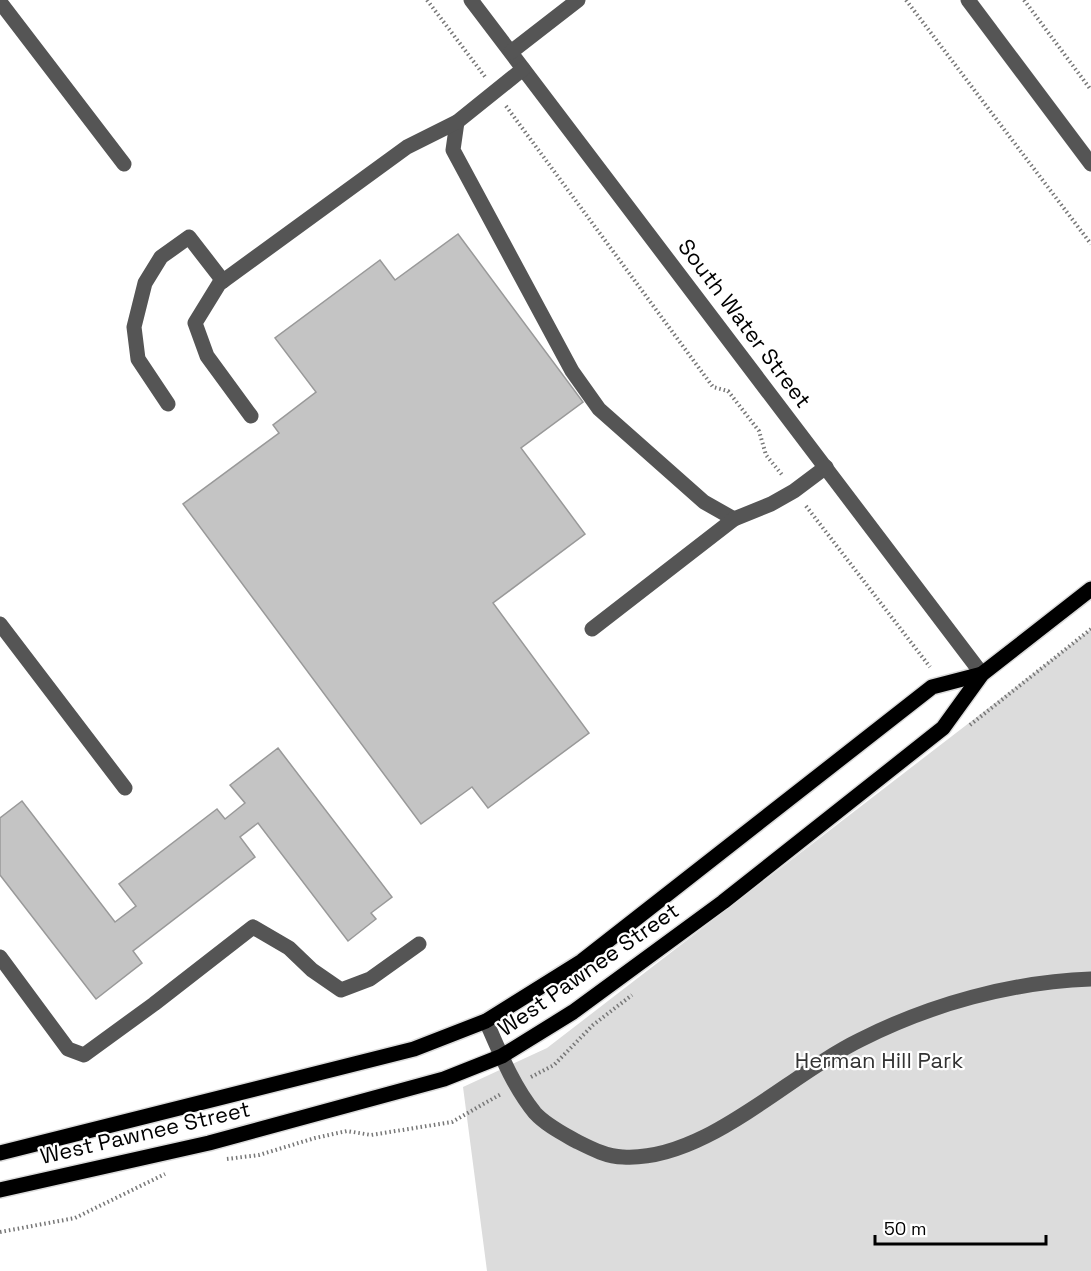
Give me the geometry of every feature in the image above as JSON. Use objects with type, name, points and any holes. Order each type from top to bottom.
[{"type":"main road","name":"West Pawnee Street","points":[[0,1190],[220,1140],[444,1078],[502,1056],[573,1012],[695,923],[943,728],[982,674],[1091,589]]},
{"type":"main road","name":"West Pawnee Street","points":[[0,1153],[414,1049],[486,1021],[582,961],[932,687],[982,674]]},
{"type":"street","name":"South Water Street","points":[[471,0],[982,674]]},
{"type":"street","points":[[511,52],[578,0]]},
{"type":"street","points":[[968,0],[1091,164]]},
{"type":"street","points":[[0,2],[124,164]]},
{"type":"street","points":[[251,416],[207,356],[195,323],[219,284],[407,147],[457,122],[523,69]]},
{"type":"street","points":[[457,122],[453,150],[572,371],[599,410],[704,502],[734,519]]},
{"type":"street","points":[[168,404],[138,359],[134,327],[145,284],[161,257],[189,237],[223,281]]},
{"type":"street","points":[[592,629],[734,519],[771,504],[794,491],[826,467]]},
{"type":"street","points":[[0,624],[125,788]]},
{"type":"street","points":[[0,957],[68,1049],[84,1055],[254,927],[289,948],[312,970],[341,990],[370,979],[419,945]]},
{"type":"street","points":[[486,1021],[516,1086],[536,1114],[551,1126],[592,1149],[621,1157],[651,1156],[672,1151],[707,1137],[858,1040],[913,1016],[986,993],[1054,980],[1091,979]]},
{"type":"path","points":[[427,0],[713,387],[728,391],[759,431],[766,455],[930,667]]},
{"type":"path","points":[[906,0],[1091,244]]},
{"type":"path","points":[[1024,0],[1091,90]]},
{"type":"green space","name":"Herman Hill Park","points":[[1091,629],[1091,1271],[487,1271],[463,1087],[547,1048]]},
{"type":"building","points":[[458,234],[583,402],[521,448],[585,534],[493,603],[589,733],[488,808],[472,787],[421,824],[183,504],[279,433],[273,425],[316,392],[275,338],[380,260],[395,280]]},
{"type":"building","points":[[278,748],[392,897],[371,913],[376,919],[348,941],[258,823],[240,837],[255,857],[133,951],[142,963],[96,999],[0,875],[0,818],[22,801],[115,922],[136,906],[119,884],[217,809],[225,819],[245,803],[230,785]]}]
